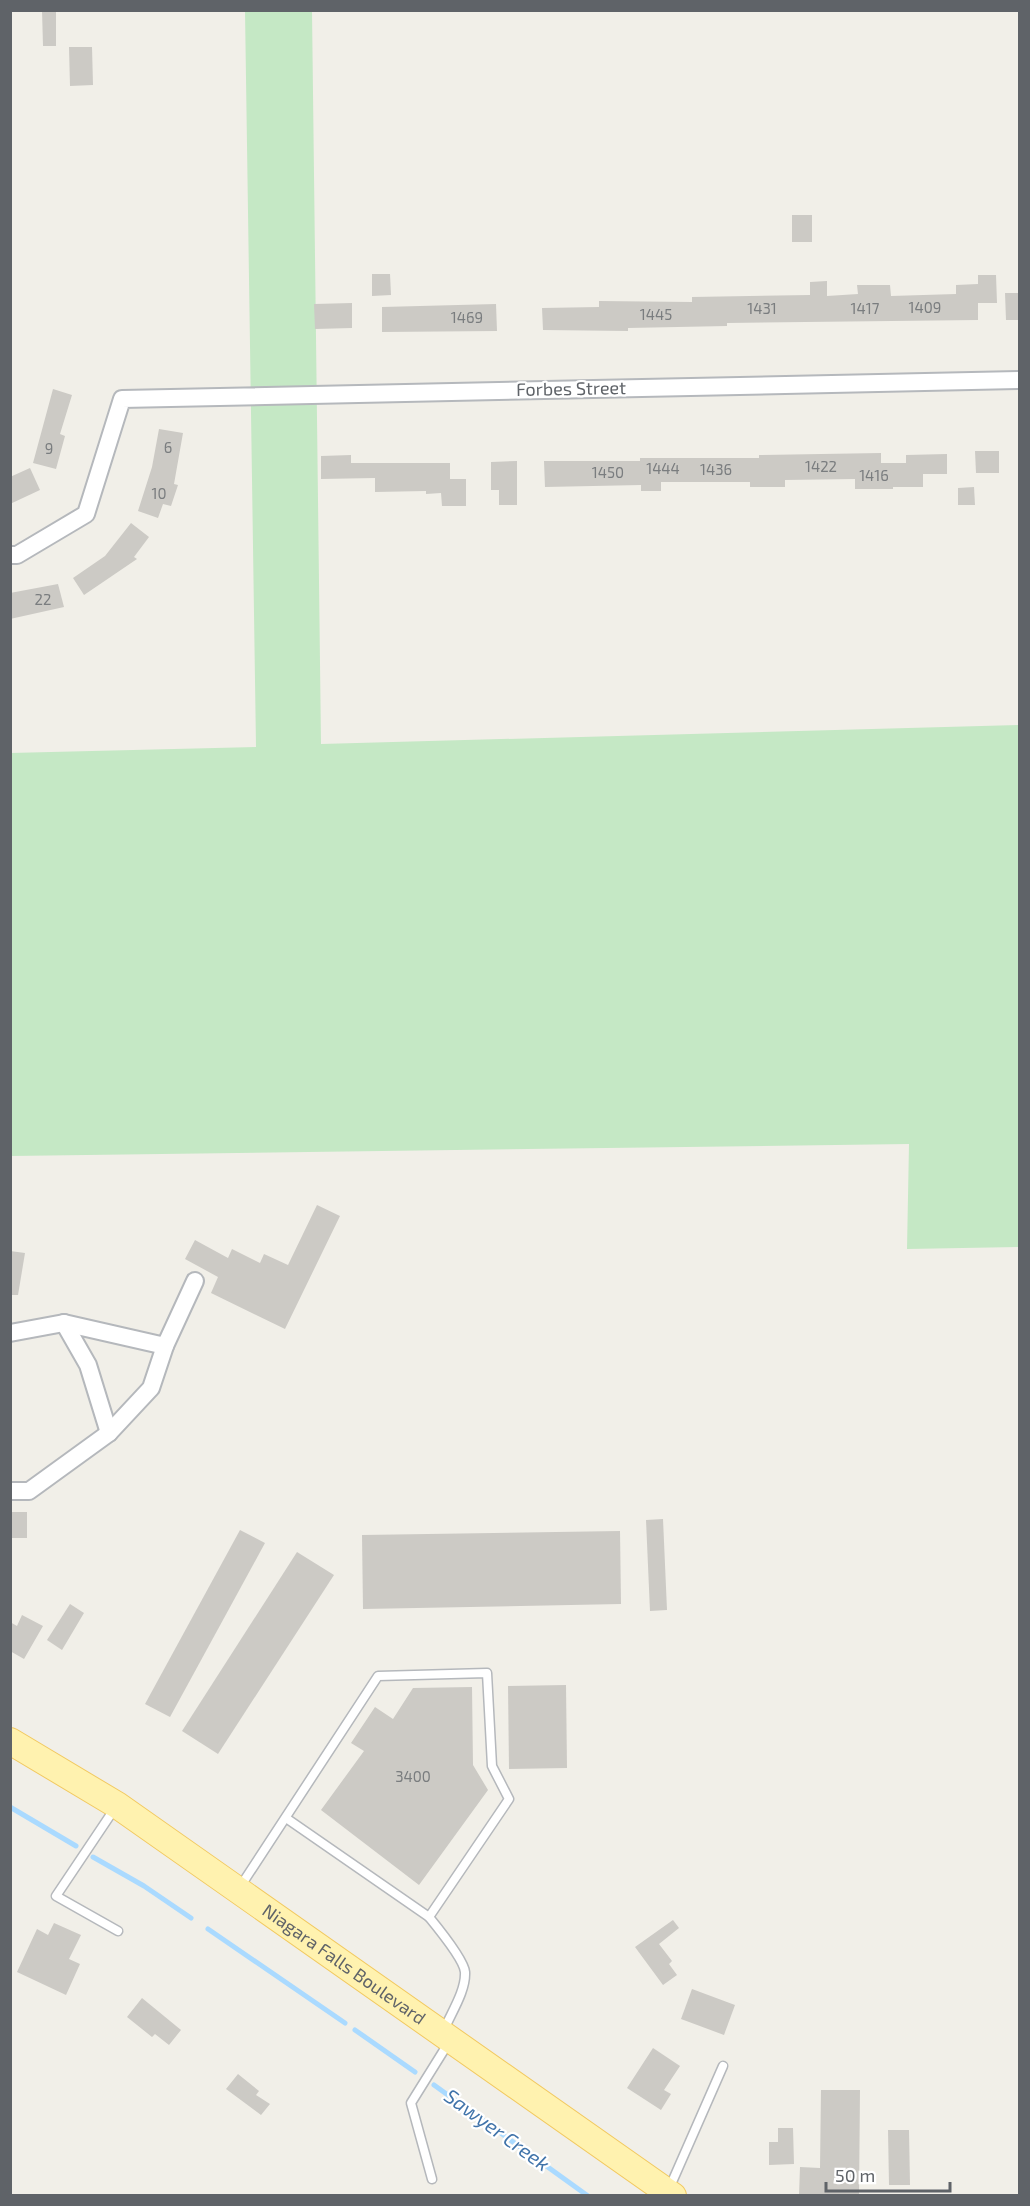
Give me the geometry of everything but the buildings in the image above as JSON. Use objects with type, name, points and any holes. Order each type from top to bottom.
[{"type":"main road","name":"Niagara Falls Boulevard","points":[[10,1741],[117,1805],[670,2194]]},
{"type":"street","name":"Forbes Street","points":[[10,555],[17,555],[86,514],[122,399],[1020,380]]},
{"type":"street","points":[[10,1491],[29,1491],[109,1433],[151,1388],[165,1346],[195,1281]]},
{"type":"street","points":[[10,1333],[64,1323],[165,1346]]},
{"type":"street","points":[[64,1323],[88,1365],[109,1433]]},
{"type":"lane","points":[[239,1889],[378,1676],[487,1673],[492,1766],[509,1799],[429,1917]]},
{"type":"lane","points":[[117,1805],[56,1896],[118,1931]]},
{"type":"lane","points":[[285,1818],[429,1917],[449,1942],[465,1970],[463,1986],[447,2036],[411,2103],[432,2179]]},
{"type":"lane","points":[[670,2194],[723,2066]]},
{"type":"green space","points":[[245,11],[312,11],[321,744],[1019,725],[1019,1247],[907,1249],[909,1144],[11,1156],[10,753],[256,747]]},
{"type":"waterway","name":"Sawyer Creek","points":[[10,1807],[76,1846]]},
{"type":"waterway","name":"Sawyer Creek","points":[[93,1857],[144,1886],[191,1918]]},
{"type":"waterway","name":"Sawyer Creek","points":[[208,1929],[345,2023]]},
{"type":"waterway","name":"Sawyer Creek","points":[[355,2030],[415,2072]]},
{"type":"waterway","name":"Sawyer Creek","points":[[434,2085],[588,2196]]}]
